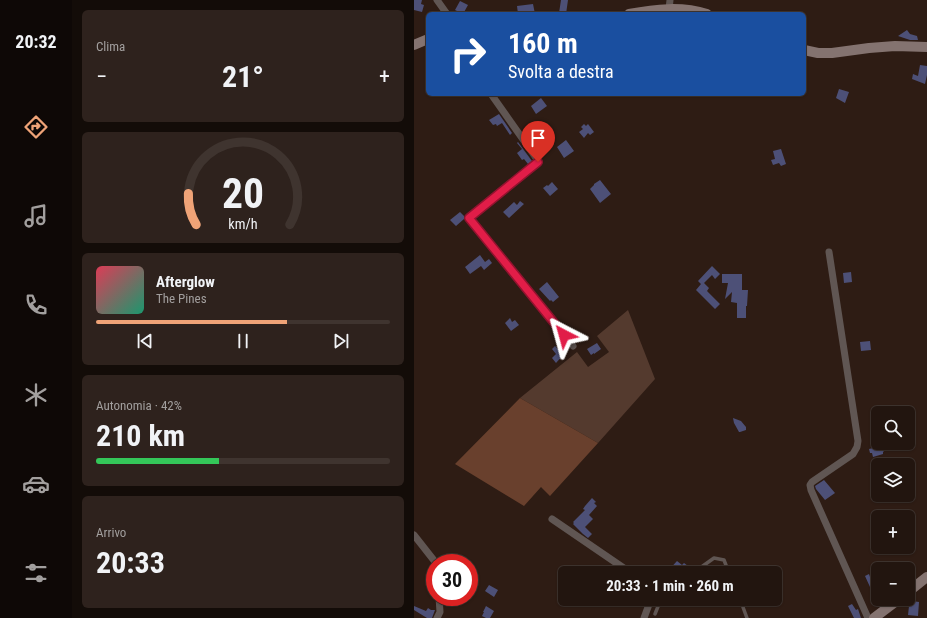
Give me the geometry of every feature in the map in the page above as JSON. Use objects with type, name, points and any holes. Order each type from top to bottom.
[{"type":"main road","points":[[638,12],[669,5],[700,12]]},
{"type":"main road","points":[[414,45],[426,40]]},
{"type":"main road","points":[[806,50],[818,53],[832,53],[895,46],[927,47]]},
{"type":"main road","points":[[915,586],[927,577]]},
{"type":"main road","points":[[874,618],[890,606]]},
{"type":"street","points":[[438,0],[445,12]]},
{"type":"street","points":[[492,96],[538,162],[469,218],[573,346]]},
{"type":"street","points":[[829,252],[858,441],[857,447],[853,454],[812,482],[810,485],[868,618]]},
{"type":"street","points":[[552,520],[621,566]]},
{"type":"street","points":[[414,535],[429,554]]},
{"type":"street","points":[[437,618],[440,612],[440,606]]},
{"type":"street","points":[[644,618],[648,606]]},
{"type":"lane","points":[[703,566],[714,558],[724,560],[726,566]]},
{"type":"lane","points":[[655,614],[658,606]]},
{"type":"lane","points":[[743,606],[747,618]]},
{"type":"shaded area","points":[[628,310],[655,379],[598,443],[520,398],[577,352],[588,367],[609,352],[597,336]]},
{"type":"shaded area","points":[[520,398],[598,443],[550,496],[541,487],[524,506],[455,464]]},
{"type":"building","points":[[414,0],[422,0],[421,4],[424,5],[422,12],[414,10]]},
{"type":"building","points":[[561,0],[568,0],[566,12],[559,12]]},
{"type":"building","points":[[460,1],[468,5],[464,12],[455,10]]},
{"type":"building","points":[[533,4],[535,12],[518,12],[517,6]]},
{"type":"building","points":[[907,30],[910,34],[917,36],[918,40],[910,40],[898,36]]},
{"type":"building","points":[[920,65],[927,66],[925,84],[912,79],[913,74],[918,76]]},
{"type":"building","points":[[839,89],[849,92],[845,103],[836,98]]},
{"type":"building","points":[[541,98],[547,106],[536,114],[531,106]]},
{"type":"building","points":[[499,114],[512,133],[510,135],[502,123],[497,126],[496,124],[493,125],[489,120]]},
{"type":"building","points":[[584,124],[586,126],[588,124],[594,132],[590,135],[588,133],[584,138],[579,132],[583,129],[581,127]]},
{"type":"building","points":[[566,140],[574,151],[564,158],[557,147]]},
{"type":"building","points":[[518,142],[532,161],[528,164],[524,159],[522,160],[517,153],[522,149],[517,143]]},
{"type":"building","points":[[781,149],[786,164],[781,166],[779,163],[773,165],[771,160],[775,159],[773,151]]},
{"type":"building","points":[[600,180],[611,194],[600,203],[590,189]]},
{"type":"building","points":[[552,182],[558,189],[550,196],[543,188]]},
{"type":"building","points":[[520,201],[524,204],[509,218],[503,212],[514,202],[517,205]]},
{"type":"building","points":[[460,212],[464,216],[464,219],[456,226],[450,220]]},
{"type":"building","points":[[480,255],[485,262],[489,259],[492,263],[484,270],[481,266],[470,274],[465,267]]},
{"type":"building","points":[[712,266],[720,274],[715,279],[712,275],[704,283],[709,288],[707,291],[720,304],[715,309],[696,290],[701,284],[698,281]]},
{"type":"building","points":[[851,272],[852,282],[844,283],[843,273]]},
{"type":"building","points":[[722,274],[742,274],[742,290],[748,290],[746,318],[737,318],[737,303],[731,302],[732,292],[725,299],[728,283],[722,283]]},
{"type":"building","points":[[547,282],[559,297],[553,302],[551,300],[550,301],[539,289]]},
{"type":"building","points":[[510,318],[512,322],[515,320],[519,325],[511,331],[505,323]]},
{"type":"building","points":[[870,341],[871,350],[861,351],[860,342]]},
{"type":"building","points":[[597,343],[601,349],[591,355],[587,349]]},
{"type":"building","points":[[555,346],[560,351],[562,349],[565,353],[556,363],[552,358],[556,354],[552,349]]},
{"type":"building","points":[[733,418],[741,421],[746,427],[746,430],[739,432]]},
{"type":"building","points":[[869,449],[885,450],[883,454],[873,457]]},
{"type":"building","points":[[824,480],[835,493],[825,500],[815,486]]},
{"type":"building","points":[[592,498],[596,502],[594,503],[597,506],[589,515],[593,519],[585,527],[592,534],[588,538],[573,524],[573,522],[585,510],[583,509]]},
{"type":"building","points":[[677,561],[682,565],[684,563],[688,566],[672,566]]},
{"type":"building","points":[[869,574],[871,576],[871,586],[870,587],[865,576]]},
{"type":"building","points":[[489,585],[498,590],[494,597],[485,591]]},
{"type":"building","points":[[915,601],[919,602],[918,616],[908,615],[909,606],[915,606]]},
{"type":"building","points":[[852,604],[856,610],[858,609],[861,618],[854,618],[848,606]]},
{"type":"building","points":[[414,606],[426,611],[428,608],[435,610],[432,618],[427,618],[414,610]]},
{"type":"building","points":[[486,606],[494,611],[490,618],[482,616]]},
{"type":"route","points":[[538,162],[469,218],[564,335]]}]
